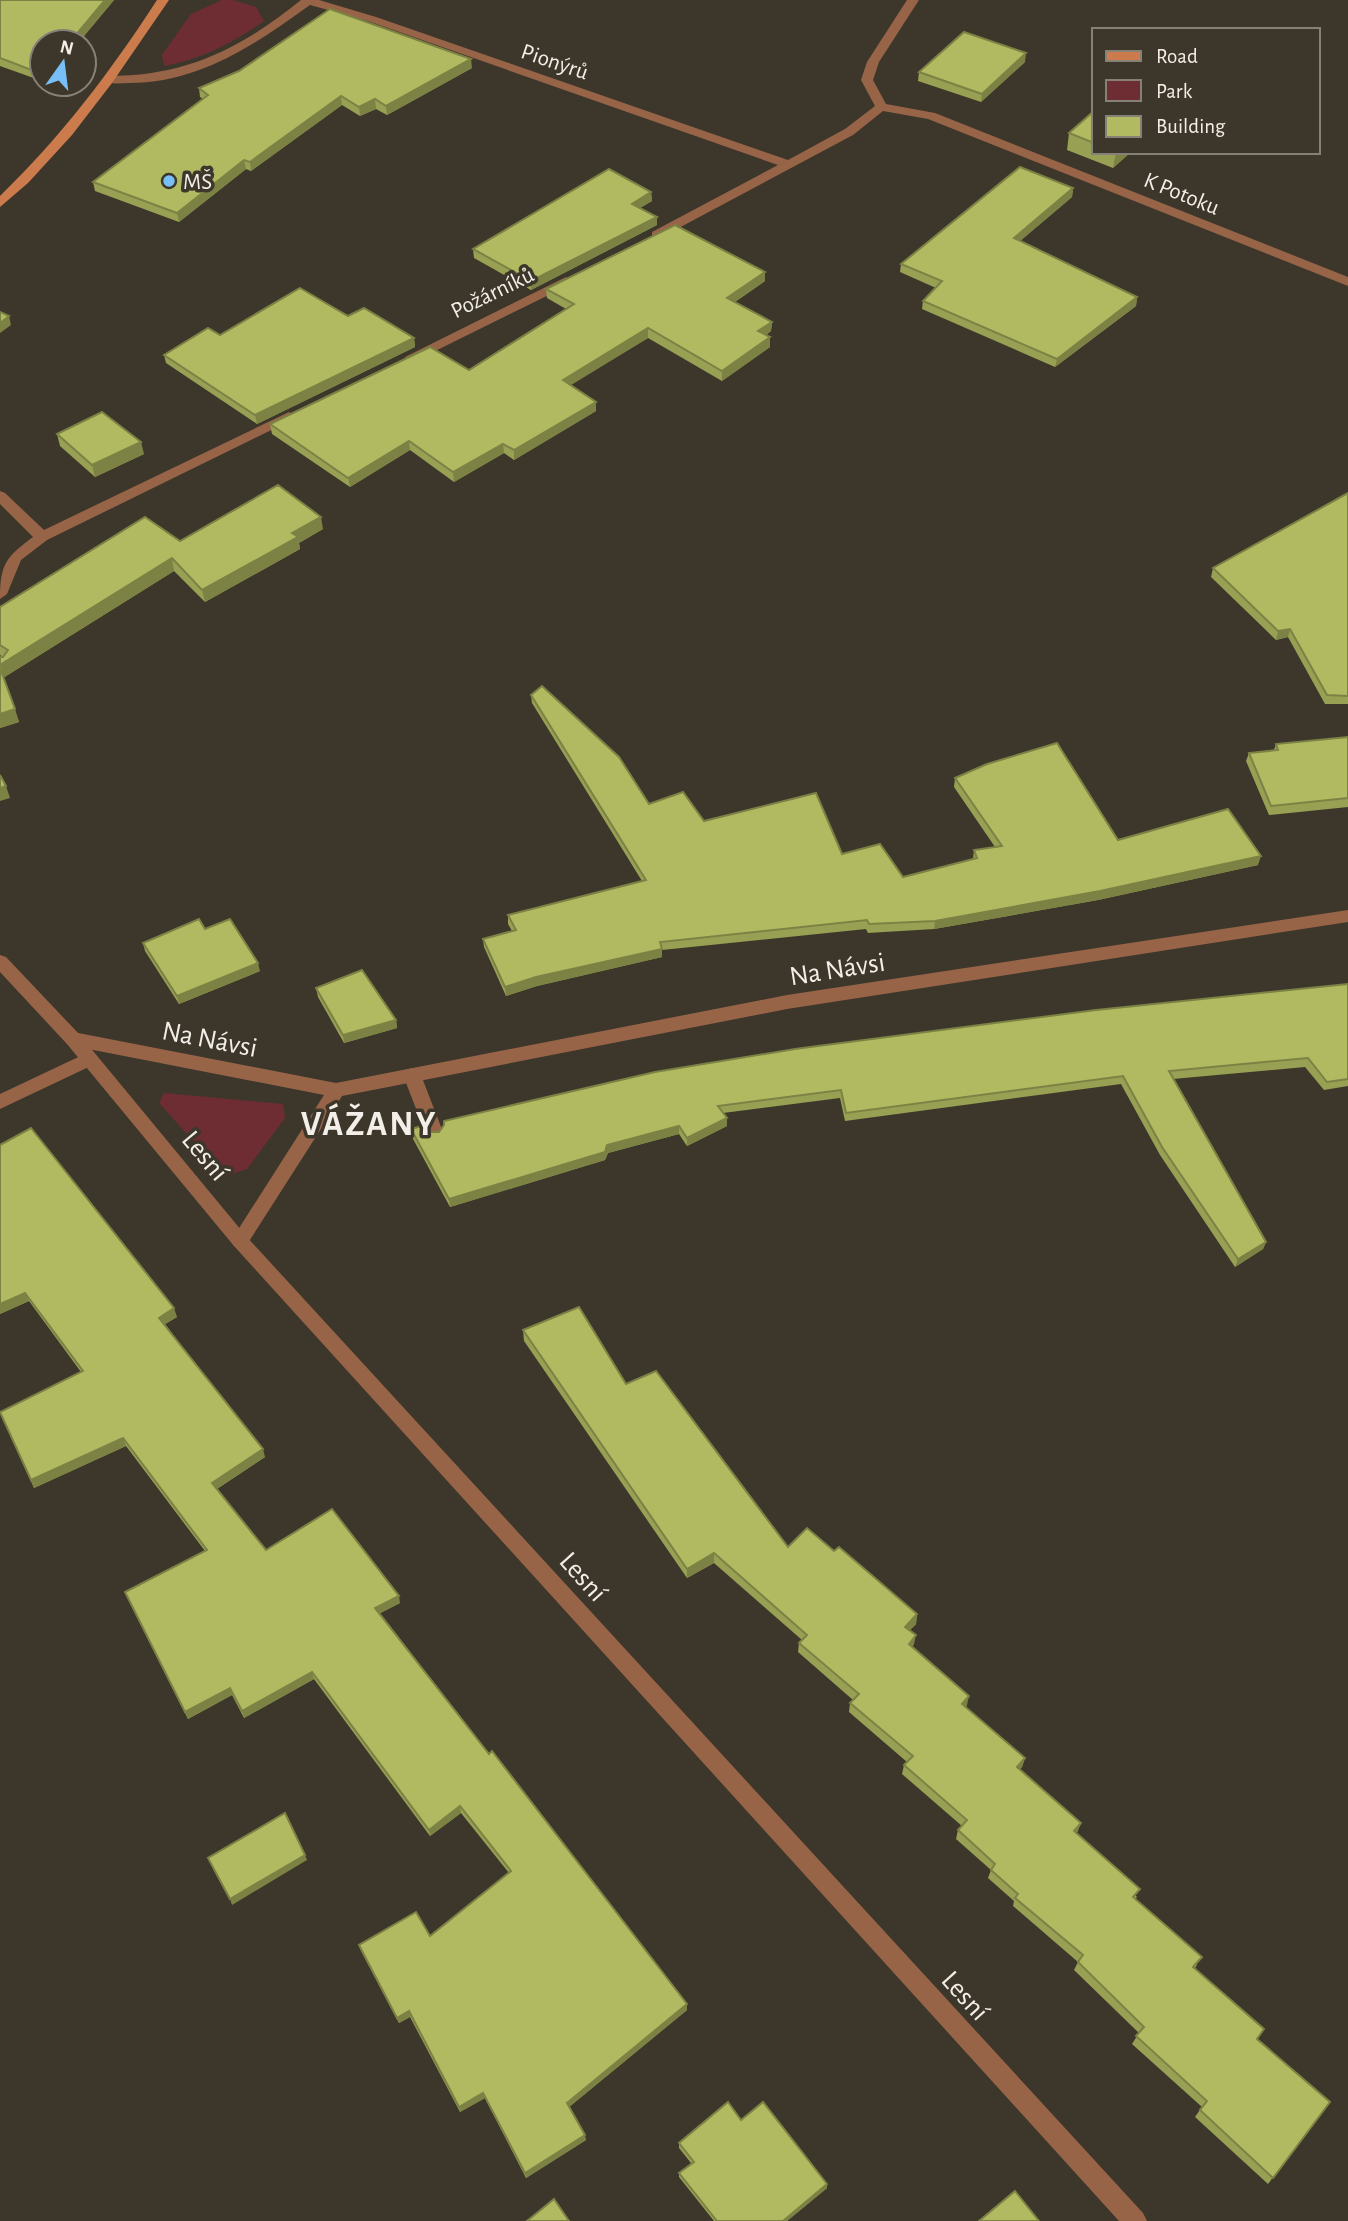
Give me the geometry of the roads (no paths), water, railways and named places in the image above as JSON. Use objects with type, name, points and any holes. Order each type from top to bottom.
[{"type":"main road","points":[[0,203],[59,142],[109,80],[163,0]]},
{"type":"street","points":[[109,80],[132,81],[169,77],[221,59],[261,36],[308,0]]},
{"type":"street","name":"Pionýrů","points":[[308,0],[372,19],[788,164]]},
{"type":"street","points":[[643,242],[849,132],[880,107],[867,80],[873,62],[913,0]]},
{"type":"street","name":"K Potoku","points":[[880,107],[931,116],[1348,282]]},
{"type":"street","name":"Požárníků","points":[[394,366],[581,273]]},
{"type":"street","points":[[0,594],[15,557],[42,537],[306,408]]},
{"type":"street","points":[[0,496],[42,537]]},
{"type":"street","name":"Na Návsi","points":[[73,1039],[336,1090],[787,1002],[1348,916]]},
{"type":"street","name":"Lesní","points":[[0,961],[73,1039],[240,1241],[1135,2221]]},
{"type":"street","points":[[0,1101],[89,1059]]},
{"type":"street","points":[[412,1075],[434,1132]]},
{"type":"street","points":[[240,1241],[336,1090]]},
{"type":"place","name":"MŠ","points":[[169,181]]},
{"type":"district","name":"VÁŽANY","points":[[369,1123]]}]
